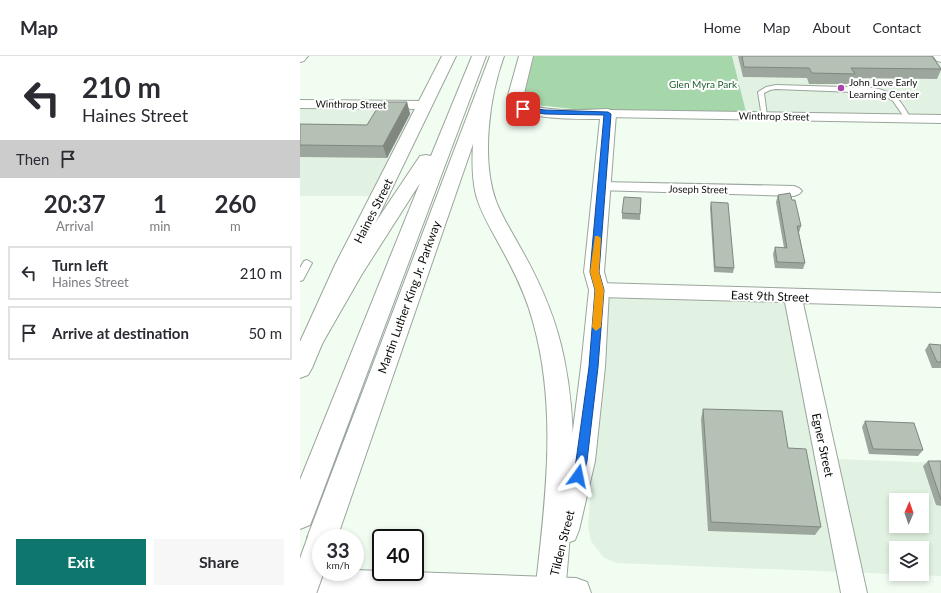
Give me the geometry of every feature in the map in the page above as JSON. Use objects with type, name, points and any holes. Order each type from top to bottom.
[{"type":"main road","name":"Haines Street","points":[[300,368],[345,265],[449,56]]},
{"type":"main road","name":"Martin Luther King Jr. Parkway","points":[[302,509],[479,56]]},
{"type":"main road","name":"Martin Luther King Jr. Parkway","points":[[325,529],[400,316],[497,56]]},
{"type":"main road","points":[[526,56],[514,102],[517,106],[530,111],[608,114]]},
{"type":"main road","points":[[300,584],[559,593],[561,484],[559,402],[554,364],[539,305],[529,282],[494,216],[486,197],[481,179],[479,148],[489,78]]},
{"type":"main road","name":"Tilden Street","points":[[559,593],[582,461],[594,367],[599,290],[594,272],[608,114]]},
{"type":"main road","points":[[312,343],[354,270],[452,123]]},
{"type":"main road","name":"Martin Luther King Jr. Parkway","points":[[302,593],[312,565]]},
{"type":"street","name":"Winthrop Street","points":[[300,104],[425,105]]},
{"type":"street","name":"Winthrop Street","points":[[608,114],[941,119]]},
{"type":"street","name":"Joseph Street","points":[[602,187],[794,191]]},
{"type":"street","name":"East 9th Street","points":[[599,290],[793,297],[941,300]]},
{"type":"street","name":"Egner Street","points":[[793,297],[854,593]]},
{"type":"lane","points":[[764,116],[761,92],[768,88],[776,87],[884,91],[895,98],[908,119]]},
{"type":"lane","points":[[300,278],[307,263]]},
{"type":"shaded area","name":"John Love Early Learning Center","points":[[732,56],[935,56],[941,65],[941,115],[746,112]]},
{"type":"shaded area","points":[[300,107],[417,108],[373,196],[300,196]]},
{"type":"shaded area","points":[[605,298],[803,303],[836,459],[941,463],[941,576],[929,576],[929,541],[889,541],[889,574],[617,563],[603,557],[591,541],[588,527]]},
{"type":"green space","name":"Glen Myra Park","points":[[534,56],[732,56],[746,112],[573,109],[526,104],[524,95]]},
{"type":"building","points":[[742,56],[932,56],[941,69],[851,68],[855,74],[812,73],[809,68],[744,67]]},
{"type":"building","points":[[381,102],[407,102],[383,146],[300,145],[300,124],[367,125]]},
{"type":"building","points":[[790,193],[792,200],[795,200],[801,226],[797,226],[805,263],[777,262],[775,247],[787,248],[778,195]]},
{"type":"building","points":[[624,197],[641,198],[640,214],[622,213]]},
{"type":"building","points":[[711,202],[728,203],[734,268],[715,267]]},
{"type":"building","points":[[929,344],[941,345],[941,362],[937,362]]},
{"type":"building","points":[[703,409],[782,411],[788,448],[806,449],[821,527],[711,522]]},
{"type":"building","points":[[865,421],[914,423],[923,450],[873,449]]},
{"type":"building","points":[[928,461],[941,461],[941,500]]},
{"type":"slow traffic","points":[[596,327],[599,290],[594,272],[598,238]]},
{"type":"place","name":"John Love Early Learning Center","points":[[841,88]]},
{"type":"route","points":[[523,109],[545,112],[608,114],[594,272],[599,290],[594,367],[582,461],[578,476]]}]
